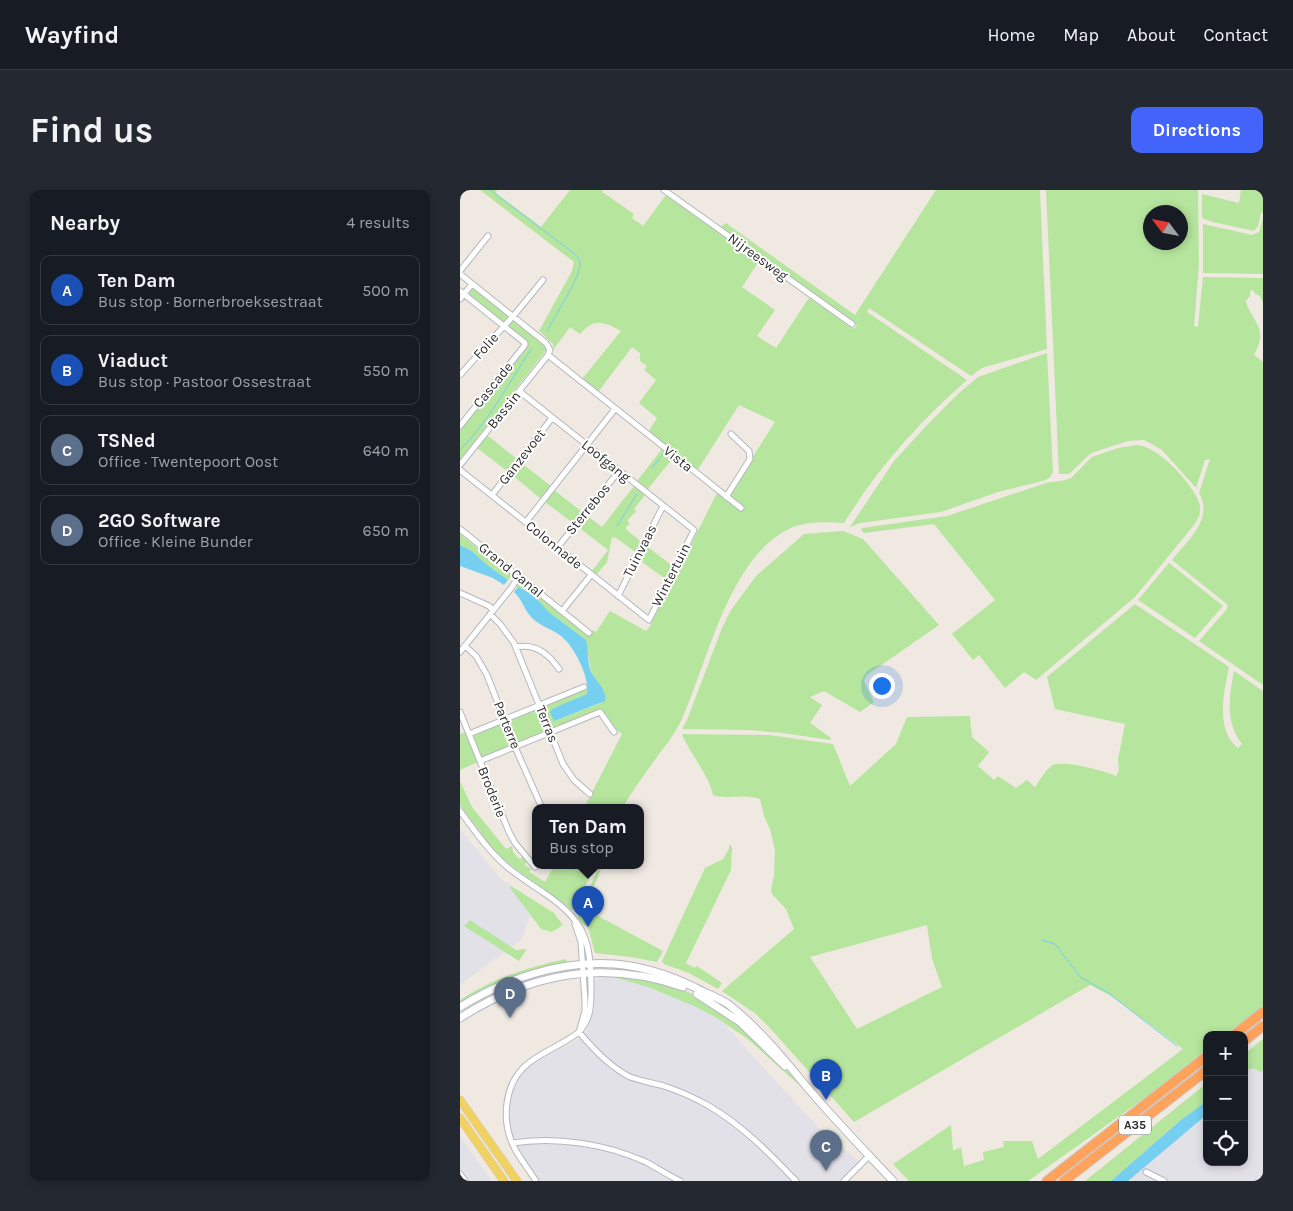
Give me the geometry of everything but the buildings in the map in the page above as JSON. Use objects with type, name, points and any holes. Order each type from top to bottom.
[{"type":"highway","points":[[1239,1031],[1263,1012]]},
{"type":"highway","points":[[1248,1038],[1263,1026]]},
{"type":"highway","name":"A35","points":[[1047,1181],[1203,1059]]},
{"type":"highway","name":"A35","points":[[1064,1181],[1203,1073]]},
{"type":"main road","points":[[460,1007],[504,984],[530,975],[587,964],[628,965],[672,977],[721,1000],[766,1039],[788,1062],[801,1080]]},
{"type":"main road","points":[[460,1018],[489,1000],[514,988],[550,978],[591,973],[617,973],[653,978],[683,987],[696,993],[740,1022],[801,1080],[893,1181]]},
{"type":"main road","points":[[460,1100],[517,1181]]},
{"type":"main road","points":[[460,1118],[504,1181]]},
{"type":"street","name":"Nijreesweg","points":[[664,190],[852,324]]},
{"type":"street","points":[[488,236],[460,273],[548,345],[550,350],[548,355]]},
{"type":"street","name":"Folie","points":[[460,375],[543,280]]},
{"type":"street","points":[[472,284],[461,295],[504,326]]},
{"type":"street","name":"Cascade","points":[[460,426],[525,345],[504,326]]},
{"type":"street","name":"Bassin","points":[[460,465],[548,355]]},
{"type":"street","name":"Vista","points":[[548,355],[740,508]]},
{"type":"street","name":"Loofgang","points":[[519,391],[694,530]]},
{"type":"street","points":[[526,522],[615,409]]},
{"type":"street","name":"Ganzevoet","points":[[492,495],[552,418]]},
{"type":"street","points":[[726,497],[750,459],[749,451],[731,434]]},
{"type":"street","name":"Colonnade","points":[[460,470],[649,620]]},
{"type":"street","name":"Sterrebos","points":[[557,548],[619,471]]},
{"type":"street","name":"Tuinvaas","points":[[618,596],[663,506]]},
{"type":"street","name":"Grand Canal","points":[[460,529],[511,570],[516,578],[521,578],[589,633]]},
{"type":"street","name":"Wintertuin","points":[[649,620],[694,530]]},
{"type":"street","points":[[562,611],[591,574]]},
{"type":"street","points":[[460,652],[515,582],[516,578]]},
{"type":"street","points":[[460,593],[492,612]]},
{"type":"street","name":"Terras","points":[[492,612],[516,647],[563,764],[574,780],[590,794]]},
{"type":"street","points":[[516,647],[524,645],[536,648],[552,658],[560,669]]},
{"type":"street","name":"Parterre","points":[[465,646],[476,656],[486,675],[540,804]]},
{"type":"street","points":[[469,734],[584,687]]},
{"type":"street","name":"Broderie","points":[[460,712],[509,832],[515,844],[532,864]]},
{"type":"street","points":[[480,761],[600,712],[614,732]]},
{"type":"street","points":[[460,811],[488,848],[502,862],[521,878],[564,908],[577,921],[586,940],[587,964],[591,973],[591,1011],[587,1022],[570,1039],[530,1062],[520,1071],[515,1079],[507,1104],[508,1129],[512,1143],[536,1181]]},
{"type":"street","points":[[579,1032],[585,1011],[583,974],[587,964]]},
{"type":"street","points":[[579,1032],[602,1057],[623,1073],[636,1079],[676,1091],[700,1102],[727,1118],[754,1139],[796,1181]]},
{"type":"street","points":[[512,1143],[523,1141],[564,1142],[599,1148],[641,1160],[680,1181]]},
{"type":"street","points":[[844,1181],[870,1155]]},
{"type":"street","points":[[1146,1172],[1164,1181]]},
{"type":"street","points":[[460,1174],[465,1181]]},
{"type":"shaded area","points":[[460,829],[499,877],[534,903],[522,939],[460,985]]},
{"type":"shaded area","points":[[601,976],[665,983],[706,998],[722,1021],[823,1132],[863,1164],[844,1181],[536,1181],[515,1145],[508,1127],[507,1104],[515,1083],[530,1064],[576,1041],[587,1031],[595,1008],[593,986],[597,978]]},
{"type":"shaded area","points":[[1263,1051],[1263,1181],[1102,1181],[1203,1099],[1203,1166],[1248,1166],[1248,1063]]},
{"type":"shaded area","points":[[460,1136],[490,1178],[491,1181],[460,1181]]},
{"type":"green space","points":[[480,190],[497,190],[496,193],[541,227],[570,190],[602,190],[602,192],[634,214],[632,218],[643,226],[666,195],[759,261],[742,287],[775,310],[757,336],[776,348],[809,298],[854,329],[857,325],[720,227],[726,223],[855,315],[936,190],[1040,190],[1047,349],[982,368],[971,376],[869,308],[867,312],[967,380],[932,412],[900,447],[870,484],[844,523],[810,523],[791,528],[769,542],[751,562],[735,587],[722,615],[680,723],[625,804],[586,804],[622,734],[607,716],[601,710],[553,728],[544,709],[547,705],[588,689],[587,694],[554,721],[601,703],[604,692],[591,672],[586,640],[550,613],[533,595],[515,586],[519,580],[589,635],[593,630],[596,632],[610,611],[646,631],[717,493],[740,510],[742,506],[728,496],[775,422],[739,405],[697,471],[648,432],[657,418],[639,403],[656,380],[644,370],[647,366],[640,361],[640,353],[632,347],[598,392],[582,379],[621,331],[610,325],[600,323],[590,325],[580,334],[570,327],[553,350],[553,344],[539,331],[572,271],[574,262]]},
{"type":"green space","points":[[1046,190],[1198,190],[1199,264],[1194,326],[1198,327],[1203,277],[1263,278],[1263,303],[1260,296],[1255,294],[1253,290],[1250,291],[1250,296],[1246,301],[1258,326],[1260,335],[1259,344],[1254,355],[1263,362],[1263,685],[1199,641],[1227,609],[1228,605],[1172,560],[1192,537],[1201,520],[1203,503],[1199,493],[1210,459],[1205,460],[1196,488],[1162,450],[1144,440],[1128,441],[1091,453],[1069,474],[1059,474]]},
{"type":"green space","points":[[1241,190],[1263,190],[1263,213],[1261,213],[1258,226],[1254,231],[1202,218],[1202,194],[1239,203]]},
{"type":"green space","points":[[1263,218],[1263,274],[1203,273],[1203,224],[1252,235],[1259,232]]},
{"type":"green space","points":[[473,288],[509,317],[505,323],[469,294]]},
{"type":"green space","points":[[512,319],[546,346],[547,349],[460,460],[460,431],[527,347],[527,342],[507,326]]},
{"type":"green space","points":[[1047,353],[1053,472],[1050,477],[1046,480],[998,492],[941,512],[860,523],[850,527],[894,461],[959,393],[978,377]]},
{"type":"green space","points":[[487,435],[517,459],[507,471],[477,448]]},
{"type":"green space","points":[[1137,445],[1146,447],[1165,459],[1184,478],[1197,498],[1200,506],[1199,516],[1194,525],[1135,597],[1036,680],[1024,672],[1005,688],[979,655],[973,660],[952,634],[995,600],[934,524],[864,533],[861,530],[862,528],[947,516],[1046,483],[1066,480],[1071,478],[1092,457],[1118,448]]},
{"type":"green space","points":[[662,449],[673,458],[647,490],[637,481]]},
{"type":"green space","points":[[520,462],[551,486],[541,499],[511,474]]},
{"type":"green space","points":[[634,486],[640,488],[645,495],[634,509],[636,511],[627,521],[630,523],[625,528],[642,543],[637,553],[612,537],[607,562],[596,575],[592,571],[608,550],[577,526],[586,515],[602,527]]},
{"type":"green space","points":[[554,490],[582,512],[573,523],[545,502]]},
{"type":"green space","points":[[843,531],[863,539],[939,625],[867,675],[864,680],[874,702],[860,712],[824,691],[810,697],[822,705],[810,723],[831,738],[830,740],[749,730],[682,729],[722,628],[731,610],[756,576],[804,534]]},
{"type":"green space","points":[[460,534],[512,576],[508,580],[472,551],[460,545]]},
{"type":"green space","points":[[645,545],[674,567],[667,580],[638,559]]},
{"type":"green space","points":[[1169,563],[1223,606],[1195,638],[1138,600]]},
{"type":"green space","points":[[1135,604],[1229,667],[1225,688],[1224,721],[1226,731],[1238,748],[1242,744],[1233,727],[1230,709],[1234,671],[1263,691],[1263,1006],[1230,1031],[1203,1031],[1203,1052],[1149,1095],[1028,1181],[909,1181],[893,1164],[951,1125],[953,1151],[961,1147],[964,1166],[984,1160],[983,1152],[1004,1147],[1003,1141],[1032,1141],[1038,1159],[1183,1049],[1113,997],[1090,985],[854,1122],[756,1014],[722,991],[794,929],[786,909],[772,894],[775,850],[760,799],[713,795],[708,780],[682,734],[769,735],[833,744],[850,786],[896,744],[907,717],[970,716],[972,737],[989,752],[978,766],[994,780],[998,776],[1016,788],[1027,780],[1035,787],[1048,769],[1058,764],[1084,767],[1116,776],[1119,771],[1118,759],[1125,724],[1055,709],[1047,677]],"holes":[[[927,925],[932,959],[942,987],[857,1029],[810,957]]]},
{"type":"green space","points":[[538,709],[547,731],[519,743],[516,741],[509,724],[511,720]]},
{"type":"green space","points":[[502,723],[512,744],[511,746],[484,758],[480,757],[473,740],[474,736]]},
{"type":"green space","points":[[465,732],[478,762],[460,770],[460,734]]},
{"type":"green space","points":[[460,781],[472,807],[506,849],[512,846],[513,852],[524,864],[520,859],[522,857],[527,862],[524,865],[531,869],[529,872],[545,882],[552,869],[593,869],[576,907],[572,910],[494,851],[460,805]]},
{"type":"green space","points":[[729,844],[732,847],[731,870],[686,963],[694,968],[697,966],[722,983],[718,989],[689,973],[664,964],[662,961],[705,868],[723,859],[729,849]]},
{"type":"green space","points":[[598,869],[601,869],[585,909],[663,951],[657,962],[595,953],[588,927],[580,922],[578,916]]},
{"type":"green space","points":[[511,886],[554,913],[563,925],[552,932],[541,929],[510,888]]},
{"type":"green space","points":[[470,920],[516,950],[527,949],[519,961],[464,926]]},
{"type":"green space","points":[[566,959],[568,964],[533,972],[460,1004],[460,1000],[472,992],[498,979]]},
{"type":"green space","points":[[610,976],[636,977],[678,988],[704,999],[764,1046],[806,1091],[749,1040],[717,1018],[694,1006],[648,987]]},
{"type":"green space","points":[[1263,1039],[1263,1070],[1260,1072],[1253,1068],[1248,1070],[1248,1051]]},
{"type":"green space","points":[[1203,1086],[1203,1104],[1181,1120],[1111,1181],[1085,1181]]},
{"type":"water","points":[[460,545],[472,551],[508,580],[504,585],[493,578],[460,566]]},
{"type":"water","points":[[518,587],[533,595],[550,613],[586,640],[591,672],[603,689],[605,701],[554,721],[550,712],[552,709],[587,694],[584,671],[576,654],[566,641],[561,636],[538,623],[529,614],[514,592]]},
{"type":"water","points":[[1203,1104],[1203,1118],[1128,1181],[1111,1181],[1181,1120]]},
{"type":"waterway","points":[[490,190],[578,257],[580,264],[576,278],[547,331]]},
{"type":"waterway","points":[[460,450],[490,414],[531,349]]},
{"type":"waterway","points":[[652,468],[664,453]]},
{"type":"waterway","points":[[617,526],[637,494]]},
{"type":"waterway","points":[[1042,940],[1055,944],[1080,977],[1107,992],[1177,1046]]},
{"type":"place","name":"Ten Dam","points":[[588,927]]},
{"type":"place","name":"2GO Software","points":[[510,1018]]},
{"type":"place","name":"Viaduct","points":[[826,1100]]},
{"type":"place","name":"TSNed","points":[[826,1171]]}]
